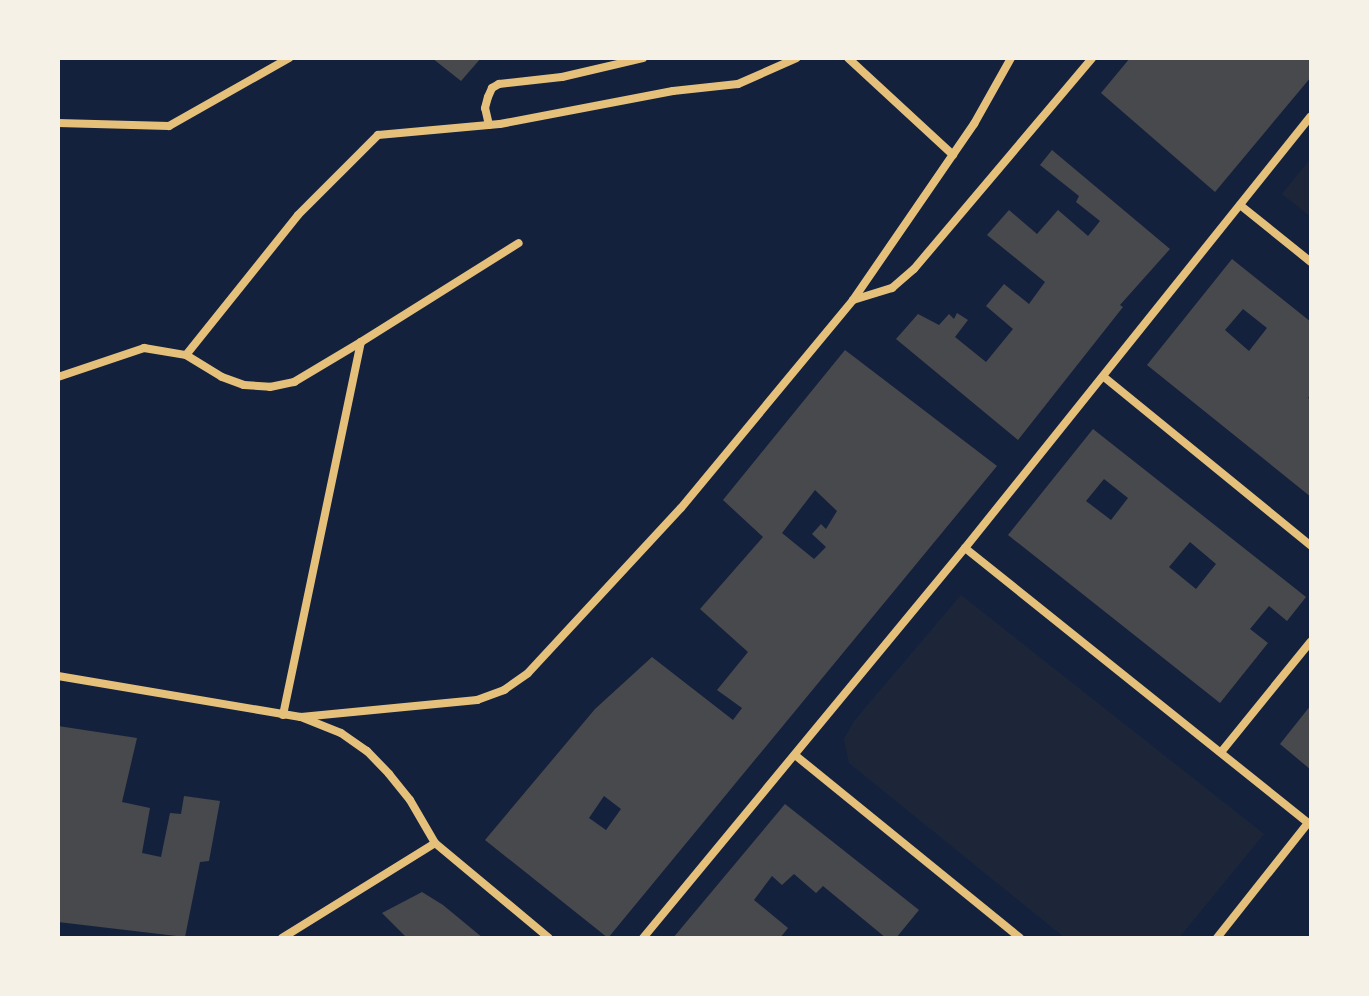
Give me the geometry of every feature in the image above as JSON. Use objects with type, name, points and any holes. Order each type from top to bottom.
[{"type":"street","points":[[58,123],[169,126],[289,58]]},
{"type":"street","points":[[489,125],[485,108],[492,88],[499,84],[574,75],[643,58]]},
{"type":"street","points":[[186,355],[298,215],[378,135],[489,125],[593,109],[673,91],[738,84],[797,58]]},
{"type":"street","points":[[848,58],[953,155]]},
{"type":"street","points":[[58,676],[301,717],[477,700],[504,690],[528,673],[681,508],[853,300],[953,155],[1011,58]]},
{"type":"street","points":[[853,300],[892,288],[914,269],[1092,58]]},
{"type":"street","points":[[643,938],[1104,377],[1311,116]]},
{"type":"street","points":[[1240,205],[1311,262]]},
{"type":"street","points":[[58,377],[144,348],[186,355],[244,385],[270,387],[294,382],[519,243]]},
{"type":"street","points":[[283,715],[361,342]]},
{"type":"street","points":[[1104,377],[1311,546]]},
{"type":"street","points":[[965,548],[1308,823],[1217,938]]},
{"type":"street","points":[[1222,751],[1311,641]]},
{"type":"street","points":[[301,717],[341,733],[367,751],[410,800],[435,843],[549,938]]},
{"type":"street","points":[[795,755],[1020,938]]},
{"type":"street","points":[[282,938],[435,843]]},
{"type":"shaded area","points":[[1311,158],[1311,217],[1282,194]]},
{"type":"shaded area","points":[[961,595],[1264,834],[1179,938],[1065,938],[849,763],[844,739],[854,721]]},
{"type":"building","points":[[432,58],[481,58],[461,81]]},
{"type":"building","points":[[1130,58],[1311,58],[1311,77],[1215,192],[1101,93]]},
{"type":"building","points":[[1052,150],[1170,249],[1120,305],[1123,307],[1018,440],[896,339],[918,314],[939,325],[949,314],[954,319],[957,313],[968,320],[955,337],[986,362],[1013,329],[986,306],[1004,284],[1029,304],[1045,282],[987,235],[1009,210],[1037,234],[1058,210],[1088,236],[1100,221],[1076,202],[1079,196],[1040,165]]},
{"type":"building","points":[[1232,259],[1311,322],[1311,394],[1308,398],[1311,400],[1311,497],[1147,365]],"holes":[[[1243,309],[1267,328],[1249,351],[1225,330]]]},
{"type":"building","points":[[845,350],[997,466],[608,938],[485,840],[595,709],[652,657],[733,720],[742,708],[717,690],[748,652],[700,609],[763,537],[723,500]],"holes":[[[815,490],[837,511],[826,529],[821,524],[812,534],[826,547],[814,559],[782,533]],[[604,796],[621,809],[606,830],[589,818]]]},
{"type":"building","points":[[1093,429],[1306,597],[1287,621],[1269,606],[1250,629],[1268,643],[1220,703],[1008,535]],"holes":[[[1104,479],[1128,498],[1111,520],[1086,501]],[[1190,542],[1216,564],[1196,589],[1169,567]]]},
{"type":"building","points":[[1311,705],[1311,770],[1280,744]]},
{"type":"building","points":[[58,726],[137,738],[122,802],[150,808],[142,853],[161,857],[170,813],[181,814],[184,796],[220,801],[209,861],[200,862],[185,937],[58,922]]},
{"type":"building","points":[[785,804],[919,910],[896,938],[886,938],[823,886],[816,893],[794,874],[782,885],[772,876],[754,900],[788,928],[780,938],[673,938]]},
{"type":"building","points":[[422,892],[483,938],[407,938],[382,913]]}]
